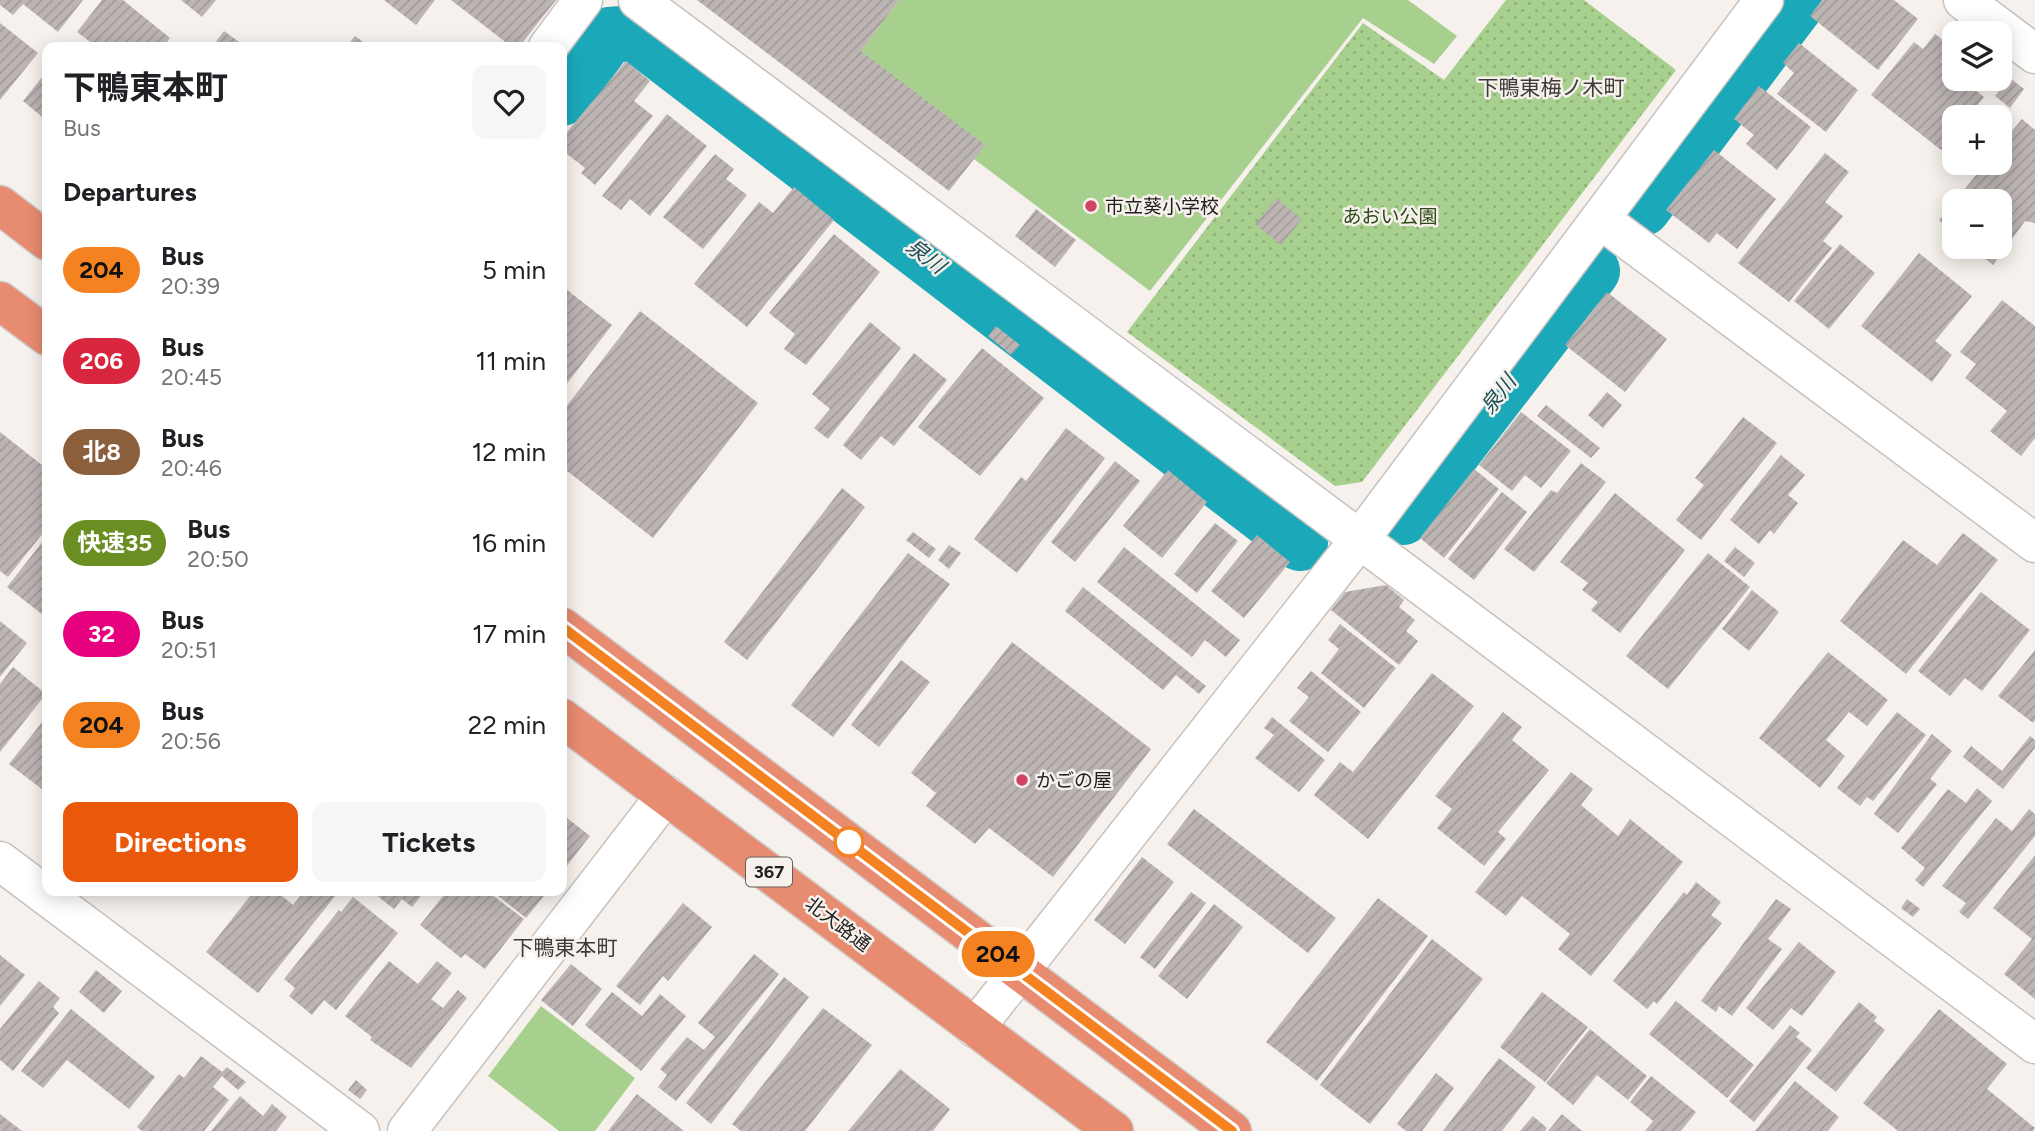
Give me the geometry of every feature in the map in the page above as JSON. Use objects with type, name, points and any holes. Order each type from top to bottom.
[{"type":"highway","points":[[0,205],[42,237]]},
{"type":"highway","points":[[0,301],[42,332]]},
{"type":"highway","points":[[567,631],[1232,1131]]},
{"type":"highway","name":"北大路通","points":[[567,722],[1114,1131]]},
{"type":"street","points":[[552,42],[583,0]]},
{"type":"street","points":[[638,0],[2035,1044]]},
{"type":"street","points":[[975,1028],[1360,539],[1764,0]]},
{"type":"street","points":[[1964,0],[2035,54]]},
{"type":"street","points":[[1600,219],[2035,543]]},
{"type":"street","points":[[407,1131],[666,795]]},
{"type":"street","points":[[0,861],[42,892]]},
{"type":"street","points":[[47,896],[360,1131]]},
{"type":"green space","name":"市立葵小学校","points":[[899,0],[1408,0],[1457,36],[1434,64],[1363,18],[1150,291],[974,159],[861,51]]},
{"type":"green space","name":"あおい公園","points":[[1506,0],[1584,0],[1676,70],[1362,482],[1335,486],[1127,332],[1363,23],[1444,80]]},
{"type":"green space","points":[[541,1006],[635,1078],[595,1131],[559,1131],[488,1076]]},
{"type":"building","points":[[0,0],[83,0],[58,32],[23,4],[13,15],[0,5]]},
{"type":"building","points":[[102,0],[123,0],[170,38],[167,42],[90,42],[77,32]]},
{"type":"building","points":[[181,0],[216,0],[202,17]]},
{"type":"building","points":[[384,0],[435,0],[416,25]]},
{"type":"building","points":[[451,0],[556,0],[523,42],[506,42]]},
{"type":"building","points":[[697,0],[899,0],[861,51],[985,145],[949,191]]},
{"type":"building","points":[[1822,0],[1894,0],[1918,19],[1878,70],[1810,16]]},
{"type":"building","points":[[0,23],[38,53],[0,100]]},
{"type":"building","points":[[224,31],[239,42],[216,42]]},
{"type":"building","points":[[1935,34],[1942,39],[1942,91],[1976,91],[1984,97],[1978,105],[1942,105],[1941,150],[1871,95],[1914,42],[1923,49]]},
{"type":"building","points":[[355,36],[363,42],[350,42]]},
{"type":"building","points":[[1799,43],[1858,90],[1826,132],[1777,94],[1794,73],[1783,63]]},
{"type":"building","points":[[626,61],[650,81],[634,101],[653,116],[595,185],[581,173],[585,168],[567,154],[567,132]]},
{"type":"building","points":[[42,77],[42,117],[23,101]]},
{"type":"building","points":[[2012,80],[2024,89],[2012,105],[2006,105],[1995,96],[1999,91],[2012,91]]},
{"type":"building","points":[[1759,86],[1811,127],[1777,170],[1746,144],[1754,135],[1734,119]]},
{"type":"building","points":[[667,114],[707,146],[650,216],[630,199],[621,210],[602,196]]},
{"type":"building","points":[[2022,119],[2035,130],[2035,223],[2025,221],[2012,239],[2012,189],[1965,189],[1976,175],[2012,175],[2012,131]]},
{"type":"building","points":[[1714,150],[1776,199],[1737,249],[1717,233],[1709,243],[1666,210]]},
{"type":"building","points":[[1825,153],[1849,172],[1825,202],[1843,216],[1823,241],[1832,248],[1789,302],[1738,263]]},
{"type":"building","points":[[715,154],[734,169],[726,179],[747,195],[703,249],[663,217]]},
{"type":"building","points":[[794,187],[834,220],[747,327],[694,284],[759,202],[773,213]]},
{"type":"building","points":[[1276,198],[1302,219],[1281,245],[1255,224]]},
{"type":"building","points":[[1036,209],[1076,240],[1055,267],[1015,236]]},
{"type":"building","points":[[834,234],[880,272],[806,365],[784,349],[795,334],[769,313]]},
{"type":"building","points":[[1840,244],[1875,273],[1829,329],[1794,301]]},
{"type":"building","points":[[1919,253],[1972,296],[1935,341],[1952,355],[1932,382],[1861,326]]},
{"type":"building","points":[[1986,259],[1997,259],[1993,265]]},
{"type":"building","points":[[567,290],[612,325],[567,384]]},
{"type":"building","points":[[1607,292],[1667,339],[1625,392],[1565,345]]},
{"type":"building","points":[[2002,300],[2035,326],[2035,438],[2021,456],[1990,431],[2007,411],[1965,378],[1976,364],[1960,352]]},
{"type":"building","points":[[640,311],[758,403],[653,538],[567,471],[567,406]]},
{"type":"building","points":[[870,322],[901,348],[828,439],[814,428],[830,409],[812,394]]},
{"type":"building","points":[[996,326],[1020,345],[1011,355],[988,336]]},
{"type":"building","points":[[982,348],[1044,398],[980,476],[918,427]]},
{"type":"building","points":[[914,353],[947,380],[894,446],[881,436],[861,460],[843,445]]},
{"type":"building","points":[[1607,392],[1622,405],[1603,428],[1588,415]]},
{"type":"building","points":[[1546,405],[1600,448],[1591,458],[1537,416]]},
{"type":"building","points":[[1521,412],[1571,451],[1541,488],[1525,475],[1512,491],[1479,465]]},
{"type":"building","points":[[1743,417],[1777,443],[1701,540],[1676,520],[1704,485],[1695,478]]},
{"type":"building","points":[[1066,428],[1105,458],[1017,573],[974,539],[1021,477],[1026,481]]},
{"type":"building","points":[[0,432],[42,465],[42,534],[8,577],[0,571]]},
{"type":"building","points":[[1781,455],[1805,475],[1788,495],[1798,503],[1774,534],[1770,530],[1759,544],[1730,520]]},
{"type":"building","points":[[1115,461],[1140,481],[1075,562],[1051,542]]},
{"type":"building","points":[[1581,463],[1606,482],[1534,572],[1504,549],[1551,490],[1557,493]]},
{"type":"building","points":[[1474,469],[1499,489],[1444,558],[1420,538]]},
{"type":"building","points":[[1168,470],[1207,502],[1162,558],[1123,526]]},
{"type":"building","points":[[842,488],[865,507],[747,660],[724,642]]},
{"type":"building","points":[[1502,492],[1527,512],[1474,580],[1448,559]]},
{"type":"building","points":[[1615,493],[1685,550],[1620,633],[1591,610],[1598,602],[1582,590],[1588,583],[1560,562]]},
{"type":"building","points":[[1215,523],[1238,541],[1197,593],[1174,574]]},
{"type":"building","points":[[913,532],[936,549],[929,558],[906,540]]},
{"type":"building","points":[[1963,533],[1998,560],[1906,674],[1840,621],[1903,540],[1937,565]]},
{"type":"building","points":[[1257,535],[1290,562],[1244,618],[1211,591]]},
{"type":"building","points":[[42,542],[42,614],[7,587]]},
{"type":"building","points":[[949,545],[961,553],[949,569],[938,560]]},
{"type":"building","points":[[1124,547],[1240,640],[1226,657],[1205,640],[1192,657],[1097,582]]},
{"type":"building","points":[[1735,547],[1755,563],[1744,577],[1724,561]]},
{"type":"building","points":[[908,553],[950,584],[833,737],[791,705]]},
{"type":"building","points":[[1708,553],[1750,587],[1668,689],[1626,656]]},
{"type":"building","points":[[1386,585],[1404,600],[1399,607],[1415,620],[1406,631],[1418,641],[1399,665],[1331,610],[1345,592]]},
{"type":"building","points":[[1083,587],[1206,686],[1199,694],[1176,675],[1163,690],[1065,611]]},
{"type":"building","points":[[1752,590],[1779,612],[1749,651],[1722,629]]},
{"type":"building","points":[[1981,592],[2030,630],[1982,691],[1965,678],[1950,696],[1918,671]]},
{"type":"building","points":[[0,621],[27,643],[0,677]]},
{"type":"building","points":[[1340,624],[1396,668],[1364,708],[1321,673],[1339,649],[1328,640]]},
{"type":"building","points":[[1012,642],[1151,749],[1053,877],[989,828],[975,844],[926,806],[936,793],[911,773]]},
{"type":"building","points":[[2035,650],[2035,720],[2033,723],[1998,696]]},
{"type":"building","points":[[1828,652],[1888,700],[1867,726],[1849,712],[1826,740],[1845,756],[1820,788],[1759,738]]},
{"type":"building","points":[[901,660],[930,682],[879,747],[851,725]]},
{"type":"building","points":[[13,667],[42,691],[42,699],[0,752],[0,684]]},
{"type":"building","points":[[1311,671],[1361,712],[1328,752],[1289,721],[1309,697],[1297,688]]},
{"type":"building","points":[[1432,673],[1474,706],[1368,839],[1314,795],[1340,762],[1353,772]]},
{"type":"building","points":[[1503,712],[1522,727],[1512,740],[1549,770],[1498,832],[1506,839],[1484,866],[1437,828],[1452,809],[1435,796]]},
{"type":"building","points":[[1897,712],[1926,735],[1873,801],[1867,797],[1860,806],[1837,788]]},
{"type":"building","points":[[1272,717],[1325,760],[1299,792],[1255,758],[1274,735],[1264,728]]},
{"type":"building","points":[[42,722],[42,789],[9,764]]},
{"type":"building","points":[[1932,734],[1952,751],[1930,779],[1937,784],[1898,833],[1874,814]]},
{"type":"building","points":[[2030,736],[2035,740],[2035,748],[2003,789],[1963,757],[1971,746],[2002,771]]},
{"type":"building","points":[[1571,772],[1593,789],[1581,805],[1618,836],[1630,819],[1683,862],[1591,976],[1558,949],[1570,934],[1522,896],[1506,916],[1475,892]]},
{"type":"building","points":[[1977,788],[1992,801],[1923,887],[1915,880],[1925,868],[1901,848],[1948,789],[1966,803]]},
{"type":"building","points":[[1194,809],[1336,918],[1308,953],[1167,844]]},
{"type":"building","points":[[2029,809],[2035,814],[2035,836],[1968,919],[1959,912],[1966,903],[1942,886],[1996,818],[2012,831]]},
{"type":"building","points":[[567,818],[590,836],[567,866]]},
{"type":"building","points":[[2035,855],[2035,999],[2004,974],[2032,939],[1993,908]]},
{"type":"building","points":[[1142,857],[1174,882],[1125,944],[1094,920]]},
{"type":"building","points":[[1696,882],[1721,902],[1711,915],[1722,923],[1657,1004],[1654,1001],[1647,1009],[1613,981],[1684,892],[1687,895]]},
{"type":"building","points":[[1191,892],[1206,903],[1155,969],[1140,957]]},
{"type":"building","points":[[250,896],[282,896],[293,905],[300,896],[335,896],[258,993],[206,952]]},
{"type":"building","points":[[377,896],[421,896],[412,907],[402,899],[394,909]]},
{"type":"building","points":[[443,896],[494,896],[524,919],[485,969],[465,954],[461,958],[420,925]]},
{"type":"building","points":[[498,896],[544,896],[526,918]]},
{"type":"building","points":[[353,897],[398,933],[336,1010],[324,1000],[312,1015],[289,996],[295,988],[284,979],[339,910],[341,912]]},
{"type":"building","points":[[1378,898],[1428,936],[1317,1081],[1266,1042]]},
{"type":"building","points":[[1776,899],[1791,909],[1768,939],[1782,949],[1732,1016],[1719,1006],[1716,1012],[1701,1001]]},
{"type":"building","points":[[1907,899],[1920,909],[1913,917],[1901,908]]},
{"type":"building","points":[[683,903],[712,927],[668,981],[663,976],[640,1005],[616,986]]},
{"type":"building","points":[[1214,904],[1243,927],[1187,999],[1158,976]]},
{"type":"building","points":[[1432,939],[1483,979],[1370,1124],[1320,1085]]},
{"type":"building","points":[[1799,942],[1836,972],[1802,1016],[1791,1008],[1773,1030],[1746,1008]]},
{"type":"building","points":[[754,954],[779,974],[676,1101],[658,1087],[667,1075],[660,1069],[687,1037],[704,1050],[715,1037],[698,1023]]},
{"type":"building","points":[[0,955],[25,975],[0,1006]]},
{"type":"building","points":[[389,961],[418,984],[437,961],[452,973],[431,999],[443,1008],[458,990],[467,998],[411,1068],[370,1040],[372,1037],[345,1016]]},
{"type":"building","points":[[571,964],[602,989],[573,1026],[541,1000]]},
{"type":"building","points":[[96,970],[122,991],[104,1013],[79,992]]},
{"type":"building","points":[[784,977],[809,997],[711,1124],[686,1103]]},
{"type":"building","points":[[39,981],[60,998],[53,1007],[59,1013],[13,1071],[0,1060],[0,1029]]},
{"type":"building","points":[[612,992],[642,1016],[660,994],[686,1016],[641,1071],[585,1025]]},
{"type":"building","points":[[1542,992],[1588,1027],[1545,1082],[1500,1047]]},
{"type":"building","points":[[1676,1001],[1754,1065],[1727,1098],[1649,1034]]},
{"type":"building","points":[[1859,1002],[1877,1017],[1874,1021],[1885,1030],[1836,1092],[1806,1068]]},
{"type":"building","points":[[823,1008],[872,1045],[805,1131],[741,1131],[732,1124]]},
{"type":"building","points":[[71,1009],[155,1077],[129,1109],[67,1060],[43,1088],[21,1071]]},
{"type":"building","points":[[1939,1009],[2007,1064],[1987,1089],[2035,1128],[2033,1131],[1898,1131],[1863,1103]]},
{"type":"building","points":[[1790,1025],[1800,1033],[1796,1037],[1812,1050],[1754,1122],[1729,1101]]},
{"type":"building","points":[[1590,1029],[1647,1076],[1628,1100],[1597,1075],[1573,1105],[1546,1083]]},
{"type":"building","points":[[201,1056],[222,1072],[227,1067],[246,1082],[238,1090],[222,1076],[213,1087],[229,1100],[204,1131],[142,1131],[137,1127],[179,1074],[184,1078]]},
{"type":"building","points":[[1499,1058],[1536,1087],[1502,1131],[1443,1131]]},
{"type":"building","points":[[900,1069],[950,1109],[933,1131],[848,1131]]},
{"type":"building","points":[[1436,1073],[1454,1088],[1422,1131],[1406,1131],[1397,1124]]},
{"type":"building","points":[[1651,1076],[1696,1112],[1681,1131],[1645,1131],[1653,1121],[1630,1102]]},
{"type":"building","points":[[356,1080],[367,1090],[360,1099],[348,1090]]},
{"type":"building","points":[[1795,1081],[1839,1117],[1828,1131],[1755,1131]]},
{"type":"building","points":[[637,1094],[684,1131],[608,1131]]},
{"type":"building","points":[[240,1096],[263,1116],[272,1104],[287,1117],[276,1131],[211,1131]]},
{"type":"building","points":[[0,1114],[22,1131],[0,1131]]},
{"type":"building","points":[[1562,1114],[1582,1131],[1548,1131]]},
{"type":"building","points":[[1533,1116],[1547,1128],[1545,1131],[1520,1131]]},
{"type":"waterway","name":"泉川","points":[[1643,208],[1800,0]]},
{"type":"waterway","name":"泉川","points":[[567,91],[609,35],[635,33],[1300,543]]},
{"type":"waterway","name":"泉川","points":[[1403,517],[1592,271]]},
{"type":"bus line","name":"204","points":[[567,631],[1232,1131]]},
{"type":"place","name":"市立葵小学校","points":[[1091,206]]},
{"type":"place","name":"かごの屋","points":[[1022,780]]},
{"type":"district","name":"下鴨東梅ノ木町","points":[[1551,87]]},
{"type":"district","name":"下鴨東本町","points":[[565,947]]}]
